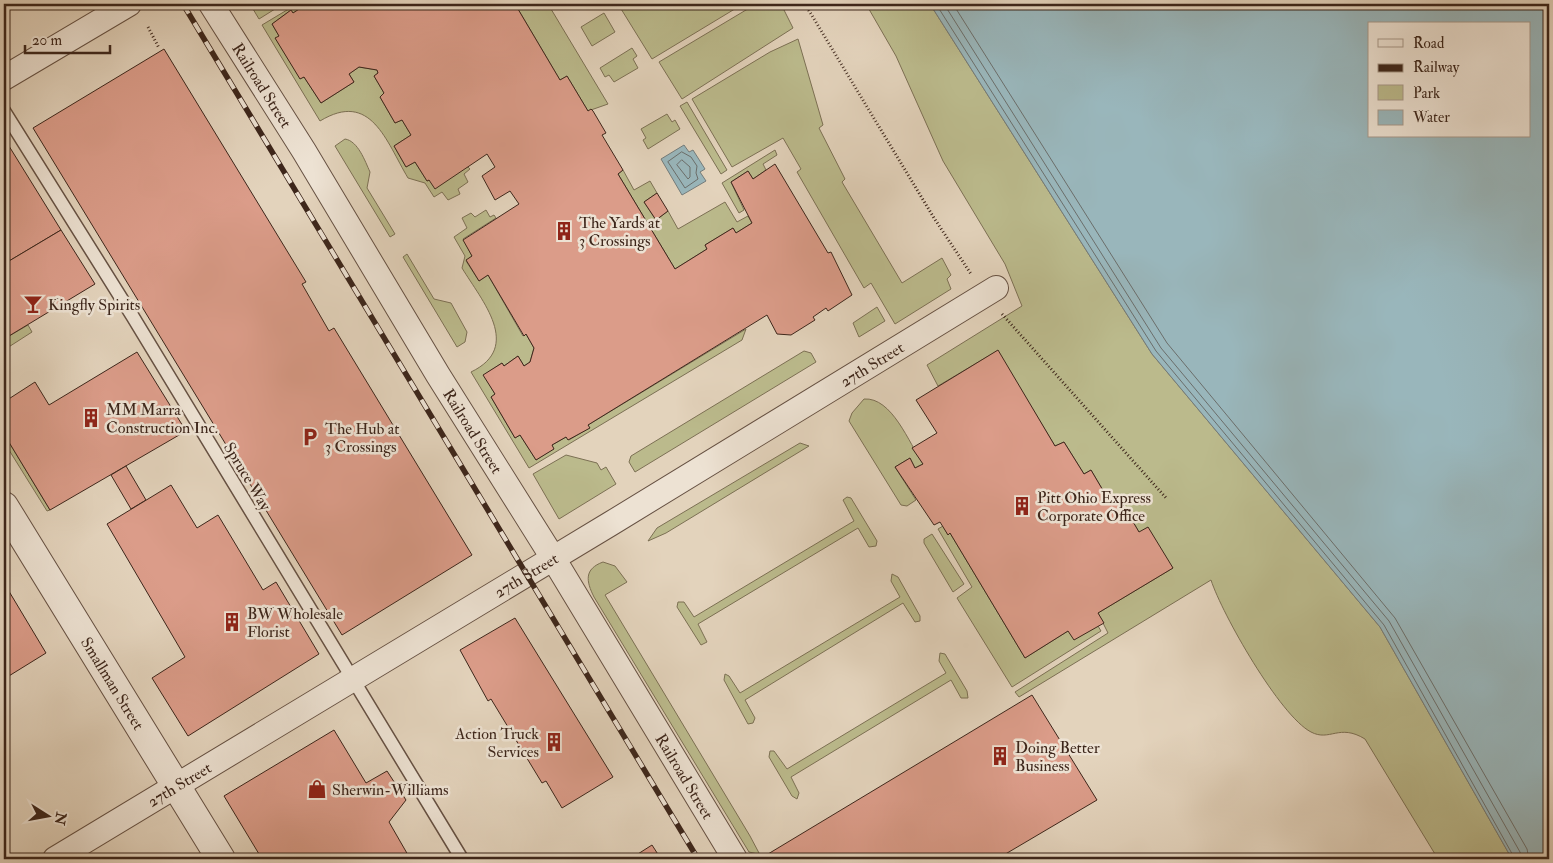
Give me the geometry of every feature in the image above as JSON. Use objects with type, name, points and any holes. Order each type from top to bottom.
[{"type":"street","points":[[4,78],[129,4]]},
{"type":"street","name":"Railroad Street","points":[[210,4],[304,151],[438,375],[553,558],[735,859]]},
{"type":"street","name":"27th Street","points":[[54,859],[353,680],[990,291]]},
{"type":"street","name":"Smallman Street","points":[[4,506],[221,859]]},
{"type":"lane","name":"Spruce Way","points":[[4,111],[133,317],[462,859]]},
{"type":"path","points":[[804,4],[934,218],[990,291],[1167,498]]},
{"type":"path","points":[[148,27],[159,48]]},
{"type":"green space","points":[[250,4],[283,4],[259,19]]},
{"type":"green space","points":[[297,4],[307,4],[293,13],[291,10],[272,24],[279,36],[276,39],[300,78],[304,77],[321,103],[354,82],[349,74],[359,67],[377,70],[378,73],[374,76],[384,93],[380,97],[395,123],[402,120],[411,135],[394,146],[406,167],[415,162],[427,181],[468,167],[470,169],[464,174],[468,182],[458,189],[460,194],[448,200],[442,192],[434,197],[425,183],[408,178],[384,136],[375,124],[364,116],[352,112],[338,113],[320,121],[262,25]]},
{"type":"green space","points":[[515,4],[548,4],[608,104],[588,111],[567,76],[560,80]]},
{"type":"green space","points":[[618,4],[743,4],[652,59]]},
{"type":"green space","points":[[756,4],[781,4],[793,28],[682,99],[659,62]]},
{"type":"green space","points":[[866,4],[930,4],[1152,354],[1380,627],[1512,859],[1438,859],[1365,739],[1341,732],[1318,735],[1298,722],[1284,706],[1239,639],[1211,580],[1019,697],[1015,692],[1108,633],[1098,613],[1173,568],[1139,532],[1119,498],[1111,504],[1091,470],[1084,474],[1064,442],[1055,446],[997,351],[938,386],[927,365],[1022,306],[1005,264],[943,161],[896,56]]},
{"type":"green space","points":[[604,13],[615,32],[592,46],[581,27]]},
{"type":"green space","points":[[798,39],[823,125],[819,128],[845,179],[842,182],[902,283],[942,258],[951,275],[947,279],[951,289],[895,324],[871,283],[864,288],[797,172],[801,169],[783,138],[732,167],[692,99],[770,52]]},
{"type":"green space","points":[[632,48],[637,56],[633,59],[638,68],[614,82],[609,75],[605,77],[600,68]]},
{"type":"green space","points":[[687,102],[727,170],[721,174],[680,106]]},
{"type":"green space","points":[[667,114],[672,122],[675,120],[680,129],[648,149],[643,140],[646,138],[641,129]]},
{"type":"green space","points":[[345,139],[354,143],[366,162],[370,172],[367,188],[395,234],[390,237],[335,146]]},
{"type":"green space","points":[[775,150],[777,155],[763,164],[766,170],[753,179],[748,171],[731,182],[744,210],[739,213],[722,183]]},
{"type":"green space","points":[[623,170],[634,190],[650,181],[657,193],[644,202],[656,220],[668,211],[678,229],[725,202],[737,222],[748,216],[752,223],[736,233],[733,228],[705,245],[707,249],[675,269],[618,174]]},
{"type":"green space","points":[[486,210],[490,217],[494,215],[496,218],[463,239],[472,256],[466,261],[479,281],[488,275],[523,336],[526,334],[534,348],[530,362],[524,366],[518,356],[504,366],[502,363],[484,375],[495,394],[491,397],[515,438],[520,435],[536,460],[553,449],[552,445],[566,437],[569,440],[589,428],[588,425],[746,329],[742,340],[529,468],[471,372],[486,362],[494,350],[496,337],[494,323],[462,268],[465,256],[454,237],[467,228],[462,218],[471,213],[475,217]]},
{"type":"green space","points":[[407,254],[434,299],[451,303],[467,332],[465,342],[457,347],[403,257]]},
{"type":"green space","points":[[877,307],[885,321],[859,337],[853,323]]},
{"type":"green space","points":[[28,325],[32,332],[4,350],[4,339]]},
{"type":"green space","points":[[804,351],[811,353],[816,362],[635,472],[629,462],[631,456]]},
{"type":"green space","points":[[864,399],[874,400],[891,413],[906,434],[923,464],[915,468],[910,458],[895,467],[916,500],[907,506],[901,505],[849,421],[852,413]]},
{"type":"green space","points":[[4,434],[50,510],[47,511],[4,442]]},
{"type":"green space","points":[[800,443],[809,446],[666,533],[648,541],[657,528]]},
{"type":"green space","points":[[566,455],[597,463],[601,470],[606,467],[616,484],[559,519],[533,474]]},
{"type":"green space","points":[[847,497],[851,498],[877,541],[876,546],[869,547],[858,528],[698,624],[707,642],[701,645],[677,607],[678,602],[684,602],[694,617],[854,521],[843,500]]},
{"type":"green space","points":[[943,526],[948,535],[950,533],[1025,658],[1068,631],[1098,626],[1101,631],[1012,687],[957,598],[972,587],[938,529]]},
{"type":"green space","points":[[932,534],[964,584],[953,592],[924,543],[924,539]]},
{"type":"green space","points":[[603,562],[615,566],[627,582],[605,595],[750,836],[758,854],[749,852],[594,597],[589,586],[588,576],[592,568]]},
{"type":"green space","points":[[892,574],[898,577],[920,616],[920,621],[915,622],[903,603],[745,700],[755,718],[753,723],[748,724],[724,680],[725,674],[729,676],[740,693],[900,597],[891,581]]},
{"type":"green space","points":[[940,653],[945,654],[967,691],[968,698],[961,698],[951,680],[791,777],[799,793],[797,799],[792,796],[769,757],[770,751],[774,751],[787,769],[946,673],[939,661]]},
{"type":"water","points":[[930,4],[1549,4],[1549,859],[1512,859],[1380,627],[1152,354]]},
{"type":"water","points":[[684,145],[689,152],[693,150],[705,169],[700,172],[706,181],[682,195],[661,159]]},
{"type":"building","name":"The Yards at 3 Crossings","points":[[307,4],[515,4],[560,80],[567,76],[588,111],[591,109],[593,111],[606,133],[602,135],[623,170],[618,174],[675,269],[707,249],[705,245],[733,228],[736,233],[752,223],[731,182],[748,171],[753,179],[775,164],[828,253],[831,252],[852,295],[828,311],[826,308],[813,317],[815,320],[791,335],[777,334],[767,315],[588,425],[590,428],[568,440],[566,437],[552,445],[554,449],[536,460],[520,435],[515,438],[491,397],[495,394],[483,375],[502,363],[504,366],[518,356],[524,366],[530,362],[534,348],[526,334],[524,336],[488,275],[479,281],[466,260],[472,256],[463,240],[519,204],[510,191],[495,200],[482,176],[495,167],[487,154],[435,189],[429,180],[427,181],[415,162],[406,167],[394,146],[411,135],[402,120],[395,123],[380,97],[384,93],[374,76],[378,73],[377,70],[359,67],[349,74],[354,82],[321,103],[304,77],[300,79],[275,38],[279,36],[272,24],[291,10],[293,13]]},
{"type":"building","name":"The Hub at 3 Crossings","points":[[164,49],[306,282],[302,284],[329,331],[334,328],[472,555],[342,635],[33,128]]},
{"type":"building","points":[[4,138],[61,230],[4,264]]},
{"type":"building","points":[[657,193],[668,211],[656,220],[644,202]]},
{"type":"building","name":"Kingfly Spirits","points":[[61,230],[95,284],[4,339],[4,264]]},
{"type":"building","name":"Pitt Ohio Express Corporate Office","points":[[998,350],[1055,446],[1064,442],[1084,474],[1091,470],[1111,504],[1119,498],[1139,532],[1148,527],[1173,568],[1098,613],[1104,623],[1074,640],[1068,631],[1025,658],[950,533],[948,535],[940,522],[934,525],[895,467],[910,458],[915,468],[923,464],[912,448],[937,433],[916,400]]},
{"type":"building","name":"MM Marra Construction Inc.","points":[[137,352],[186,431],[50,510],[4,434],[4,402],[35,382],[49,405]]},
{"type":"building","points":[[126,466],[146,500],[131,509],[111,475]]},
{"type":"building","name":"BW Wholesale Florist","points":[[171,485],[197,528],[218,515],[263,590],[276,582],[319,654],[188,736],[152,678],[185,657],[107,524]]},
{"type":"building","points":[[4,583],[46,653],[4,679]]},
{"type":"building","name":"Action Truck Services","points":[[515,618],[613,777],[562,808],[546,781],[542,783],[491,699],[488,701],[460,650]]},
{"type":"building","name":"Doing Better Business","points":[[1032,695],[1097,800],[997,859],[771,859],[768,854]]},
{"type":"building","name":"Sherwin-Williams","points":[[334,730],[366,783],[387,771],[406,800],[389,822],[408,855],[400,859],[262,859],[224,796]]},
{"type":"building","points":[[652,845],[661,859],[630,859]]},
{"type":"railway","points":[[183,4],[698,859]]},
{"type":"place","name":"The Yards at 3 Crossings","points":[[564,231]]},
{"type":"place","name":"Kingfly Spirits","points":[[33,304]]},
{"type":"place","name":"MM Marra Construction Inc.","points":[[91,418]]},
{"type":"place","name":"The Hub at 3 Crossings","points":[[310,437]]},
{"type":"place","name":"Pitt Ohio Express Corporate Office","points":[[1022,506]]},
{"type":"place","name":"BW Wholesale Florist","points":[[232,622]]},
{"type":"place","name":"Action Truck Services","points":[[554,742]]},
{"type":"place","name":"Doing Better Business","points":[[1000,756]]},
{"type":"place","name":"Sherwin-Williams","points":[[317,789]]}]
